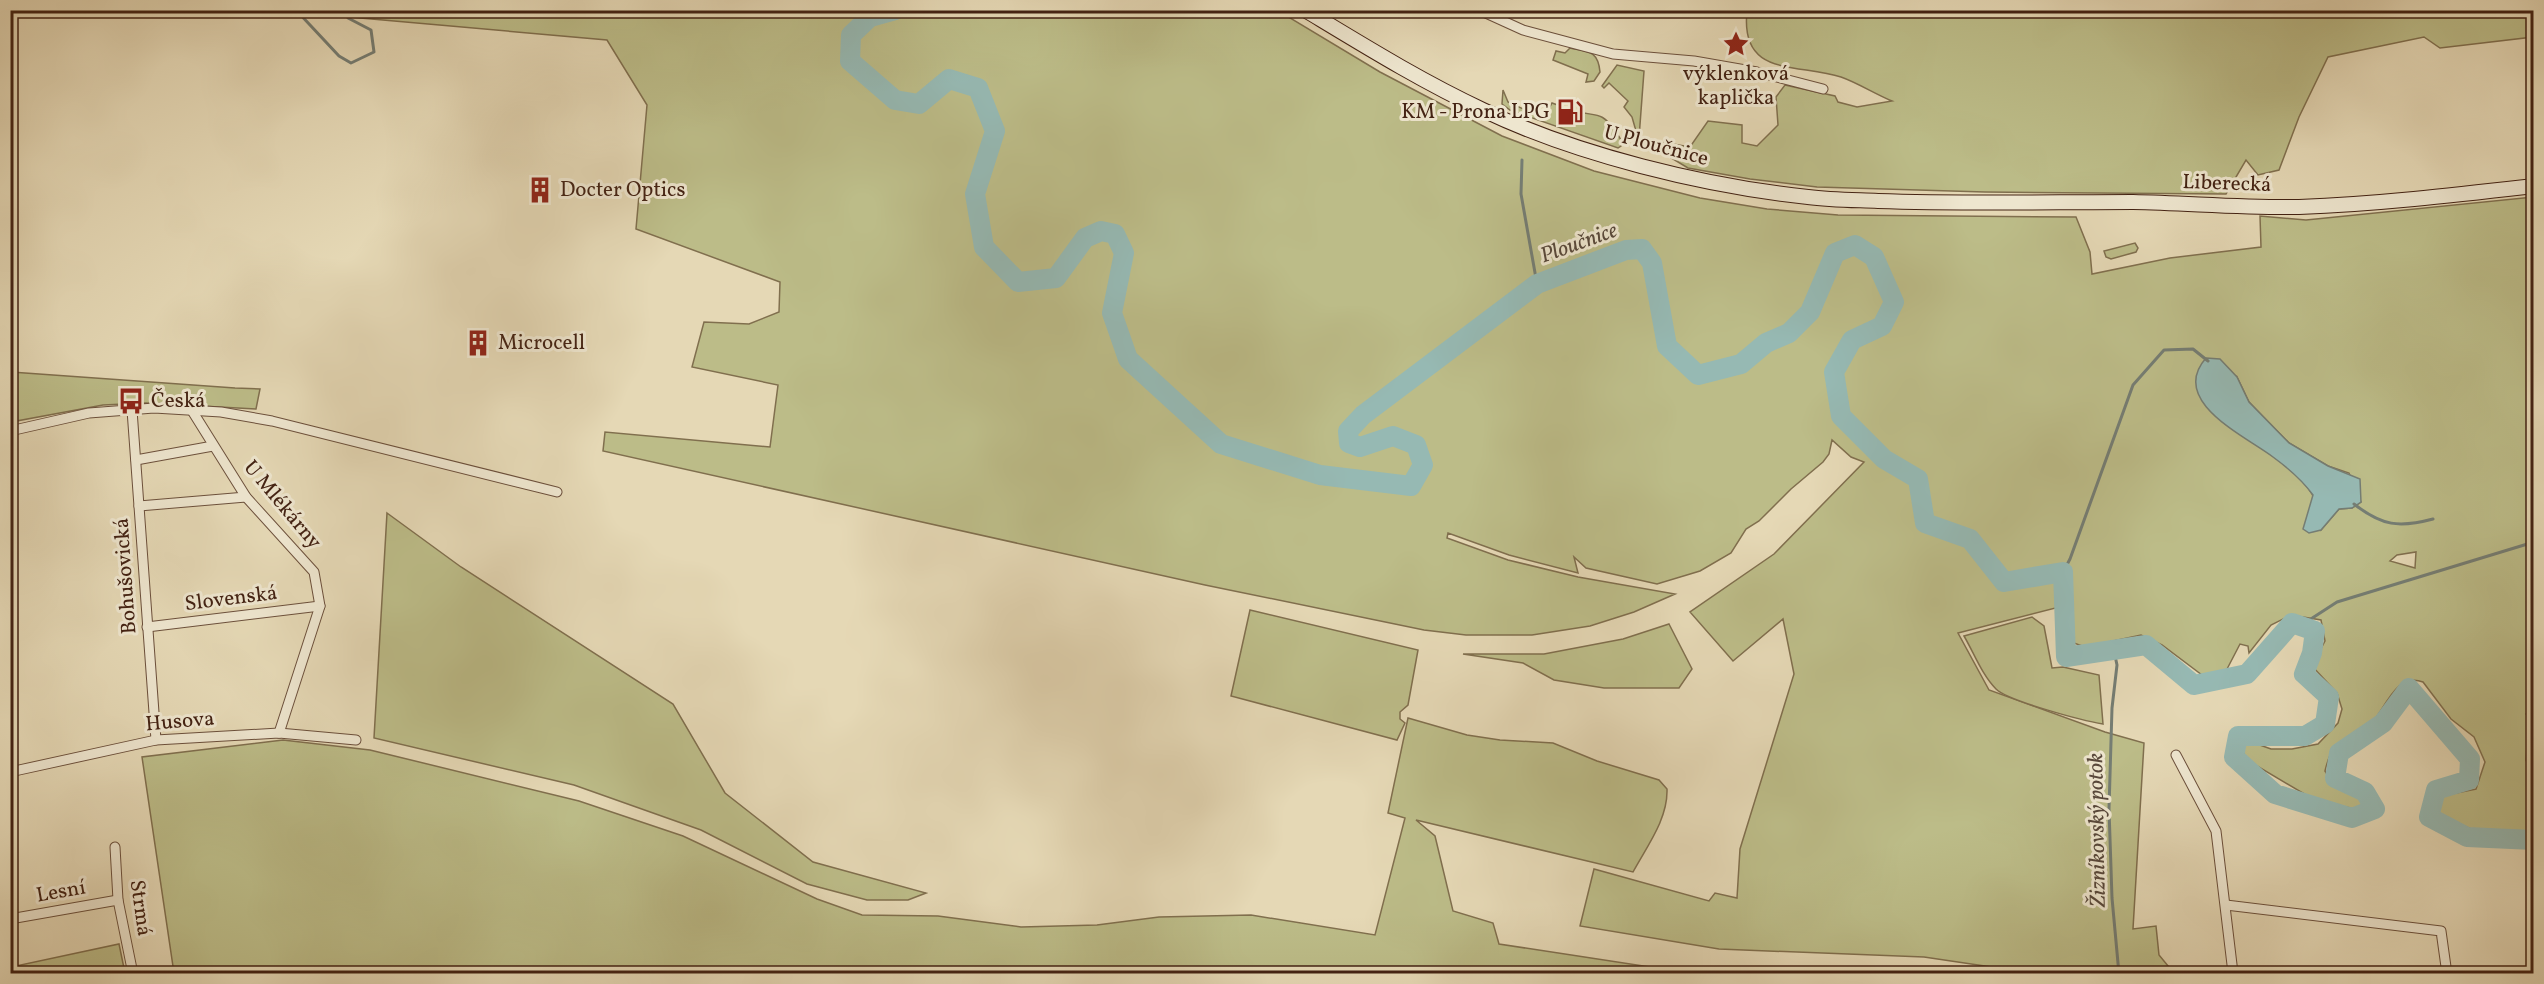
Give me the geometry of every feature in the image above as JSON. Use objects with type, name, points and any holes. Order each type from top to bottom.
[{"type":"main road","name":"U Ploučnice","points":[[1305,10],[1383,57],[1486,112],[1538,132],[1622,159],[1691,178],[1742,188],[1812,198],[1919,202]]},
{"type":"main road","name":"Liberecká","points":[[1919,202],[2133,202],[2295,207],[2353,204],[2534,186]]},
{"type":"street","points":[[1479,10],[1523,30],[1613,54],[1694,61],[1757,72],[1823,89]]},
{"type":"street","points":[[10,430],[89,413],[191,409],[272,421],[557,492]]},
{"type":"street","name":"U Mlékárny","points":[[191,409],[246,497],[314,572],[320,606],[279,733]]},
{"type":"street","name":"Bohušovická","points":[[132,410],[156,740]]},
{"type":"street","points":[[136,460],[213,446]]},
{"type":"street","points":[[139,506],[246,497]]},
{"type":"street","name":"Slovenská","points":[[147,627],[320,606]]},
{"type":"street","name":"Husova","points":[[11,771],[156,740],[279,733],[356,740]]},
{"type":"street","points":[[2176,755],[2216,831],[2232,974]]},
{"type":"street","name":"Strmá","points":[[115,847],[118,900],[133,974]]},
{"type":"street","name":"Lesní","points":[[10,919],[118,900]]},
{"type":"street","points":[[2226,905],[2441,931],[2447,974]]},
{"type":"green space","points":[[281,11],[1286,11],[1285,15],[1380,72],[1502,136],[1594,171],[1700,198],[1767,209],[1838,215],[2076,217],[2090,252],[2092,274],[2170,258],[2261,247],[2260,216],[2306,220],[2533,197],[2534,705],[2526,714],[2529,717],[2526,760],[2533,776],[2533,832],[2488,837],[2432,811],[2432,805],[2446,795],[2476,789],[2485,762],[2474,737],[2451,719],[2423,682],[2412,680],[2396,689],[2364,732],[2339,745],[2331,753],[2325,771],[2333,784],[2366,802],[2362,809],[2323,805],[2247,760],[2239,744],[2243,739],[2271,749],[2292,749],[2318,744],[2338,723],[2342,709],[2337,693],[2312,666],[2325,641],[2321,620],[2291,615],[2271,625],[2249,653],[2248,646],[2240,644],[2226,671],[2206,678],[2162,645],[2141,635],[2085,647],[2071,642],[2065,611],[2067,605],[1958,633],[1989,690],[2105,732],[2144,743],[2133,929],[2156,926],[2159,955],[2173,972],[2032,973],[1924,957],[1719,949],[1580,926],[1594,869],[1709,901],[1715,893],[1737,898],[1740,849],[1794,674],[1783,619],[1733,661],[1690,612],[1774,554],[1864,462],[1851,457],[1832,440],[1829,454],[1823,462],[1791,489],[1759,521],[1746,529],[1731,553],[1700,571],[1657,584],[1586,568],[1574,557],[1578,573],[1509,555],[1448,533],[1447,538],[1508,560],[1578,577],[1675,594],[1634,612],[1590,626],[1532,635],[1466,635],[1424,630],[1205,585],[603,451],[605,432],[770,447],[778,385],[692,367],[704,322],[749,324],[779,312],[780,282],[636,229],[647,105],[607,40]],"holes":[[[2237,377],[2249,402],[2289,443],[2328,466],[2349,473],[2361,502],[2352,508],[2339,509],[2321,530],[2314,498],[2305,484],[2285,465],[2225,424]],[[2416,552],[2415,568],[2390,561],[2397,555]]]},
{"type":"green space","points":[[1747,11],[2533,11],[2533,37],[2440,48],[2424,37],[2328,57],[2299,117],[2279,170],[2258,175],[2246,160],[2226,194],[1985,192],[1817,187],[1750,179],[1688,168],[1638,138],[1632,117],[1624,107],[1628,101],[1609,83],[1604,88],[1602,86],[1617,65],[1644,71],[1639,138],[1690,147],[1708,121],[1742,125],[1742,143],[1757,146],[1778,125],[1776,97],[1785,85],[1835,96],[1838,102],[1857,107],[1892,101],[1841,77],[1774,64],[1762,57],[1752,47],[1747,32]]},
{"type":"green space","points":[[1570,48],[1591,53],[1597,60],[1600,72],[1594,81],[1586,82],[1588,74],[1553,60],[1556,51],[1565,53]]},
{"type":"green space","points":[[1503,90],[1508,102],[1532,113],[1533,111],[1546,114],[1552,103],[1563,107],[1559,116],[1570,121],[1574,111],[1602,117],[1619,136],[1621,146],[1618,148],[1510,110],[1502,104]]},
{"type":"green space","points":[[2135,243],[2138,248],[2136,252],[2111,259],[2106,257],[2104,251]]},
{"type":"green space","points":[[11,372],[260,389],[256,409],[146,403],[103,405],[11,422]]},
{"type":"green space","points":[[387,513],[461,567],[673,704],[725,793],[813,862],[926,893],[908,900],[867,900],[807,884],[701,830],[574,785],[374,738]]},
{"type":"green space","points":[[1250,610],[1418,650],[1408,705],[1400,712],[1400,719],[1405,723],[1397,740],[1231,696]]},
{"type":"green space","points":[[2032,617],[2044,626],[2052,668],[2063,667],[2099,675],[2103,724],[2064,715],[2015,699],[1996,689],[1986,677],[1964,636]]},
{"type":"green space","points":[[1669,624],[1692,669],[1679,688],[1604,688],[1554,680],[1523,663],[1463,654],[1544,654],[1623,639]]},
{"type":"green space","points":[[1408,718],[1467,735],[1500,740],[1553,743],[1597,761],[1659,780],[1667,789],[1660,822],[1633,872],[1416,820],[1435,836],[1453,911],[1493,923],[1499,944],[1676,971],[1721,973],[174,973],[142,757],[283,740],[370,750],[579,801],[683,836],[817,899],[862,915],[938,916],[1021,927],[1097,925],[1159,917],[1251,915],[1375,935],[1405,818],[1388,813]]},
{"type":"green space","points":[[119,944],[125,973],[11,973],[11,967]]},
{"type":"green space","points":[[1904,969],[1941,973],[1859,973]]},
{"type":"water","points":[[2206,358],[2220,359],[2237,377],[2249,402],[2289,443],[2328,466],[2360,479],[2361,502],[2352,508],[2339,509],[2321,530],[2309,533],[2303,529],[2313,495],[2289,470],[2229,428],[2203,403],[2196,389],[2197,374]]},
{"type":"waterway","points":[[296,10],[339,56],[351,63],[374,52],[371,30],[348,18],[345,10]]},
{"type":"waterway","name":"Ploučnice","points":[[895,10],[870,17],[851,35],[850,61],[895,100],[919,104],[949,79],[978,88],[995,131],[975,194],[984,247],[1018,282],[1056,278],[1085,238],[1101,231],[1115,234],[1124,253],[1112,313],[1128,359],[1221,444],[1320,475],[1411,486],[1423,465],[1416,445],[1393,436],[1360,447],[1349,443],[1348,431],[1363,415],[1537,284],[1626,250],[1642,249],[1652,263],[1667,346],[1698,375],[1741,364],[1766,343],[1789,333],[1810,312],[1835,253],[1855,245],[1874,257],[1894,302],[1882,326],[1852,340],[1834,372],[1841,416],[1884,459],[1918,479],[1925,523],[1970,539],[2004,582],[2063,572],[2066,657],[2146,645],[2194,685],[2247,674],[2292,623],[2315,631],[2312,653],[2304,674],[2329,697],[2325,724],[2305,736],[2238,736],[2234,757],[2275,794],[2352,818],[2375,809],[2365,792],[2335,778],[2339,753],[2383,723],[2409,688],[2470,759],[2469,780],[2436,790],[2429,817],[2467,837],[2534,840]]},
{"type":"waterway","points":[[1522,160],[1521,194],[1537,284]]},
{"type":"waterway","points":[[2063,572],[2070,559],[2133,385],[2164,350],[2193,349],[2208,361]]},
{"type":"waterway","points":[[2354,504],[2373,517],[2391,523],[2410,524],[2433,519]]},
{"type":"waterway","points":[[2300,626],[2337,602],[2534,542]]},
{"type":"waterway","name":"Žizníkovský potok","points":[[2114,651],[2117,665],[2112,708],[2109,809],[2112,898],[2119,974]]},
{"type":"place","name":"výklenková kaplička","points":[[1736,44]]},
{"type":"place","name":"KM - Prona LPG","points":[[1570,112]]},
{"type":"place","name":"Docter Optics","points":[[540,190]]},
{"type":"place","name":"Microcell","points":[[478,343]]},
{"type":"place","name":"Česká","points":[[131,401]]}]
